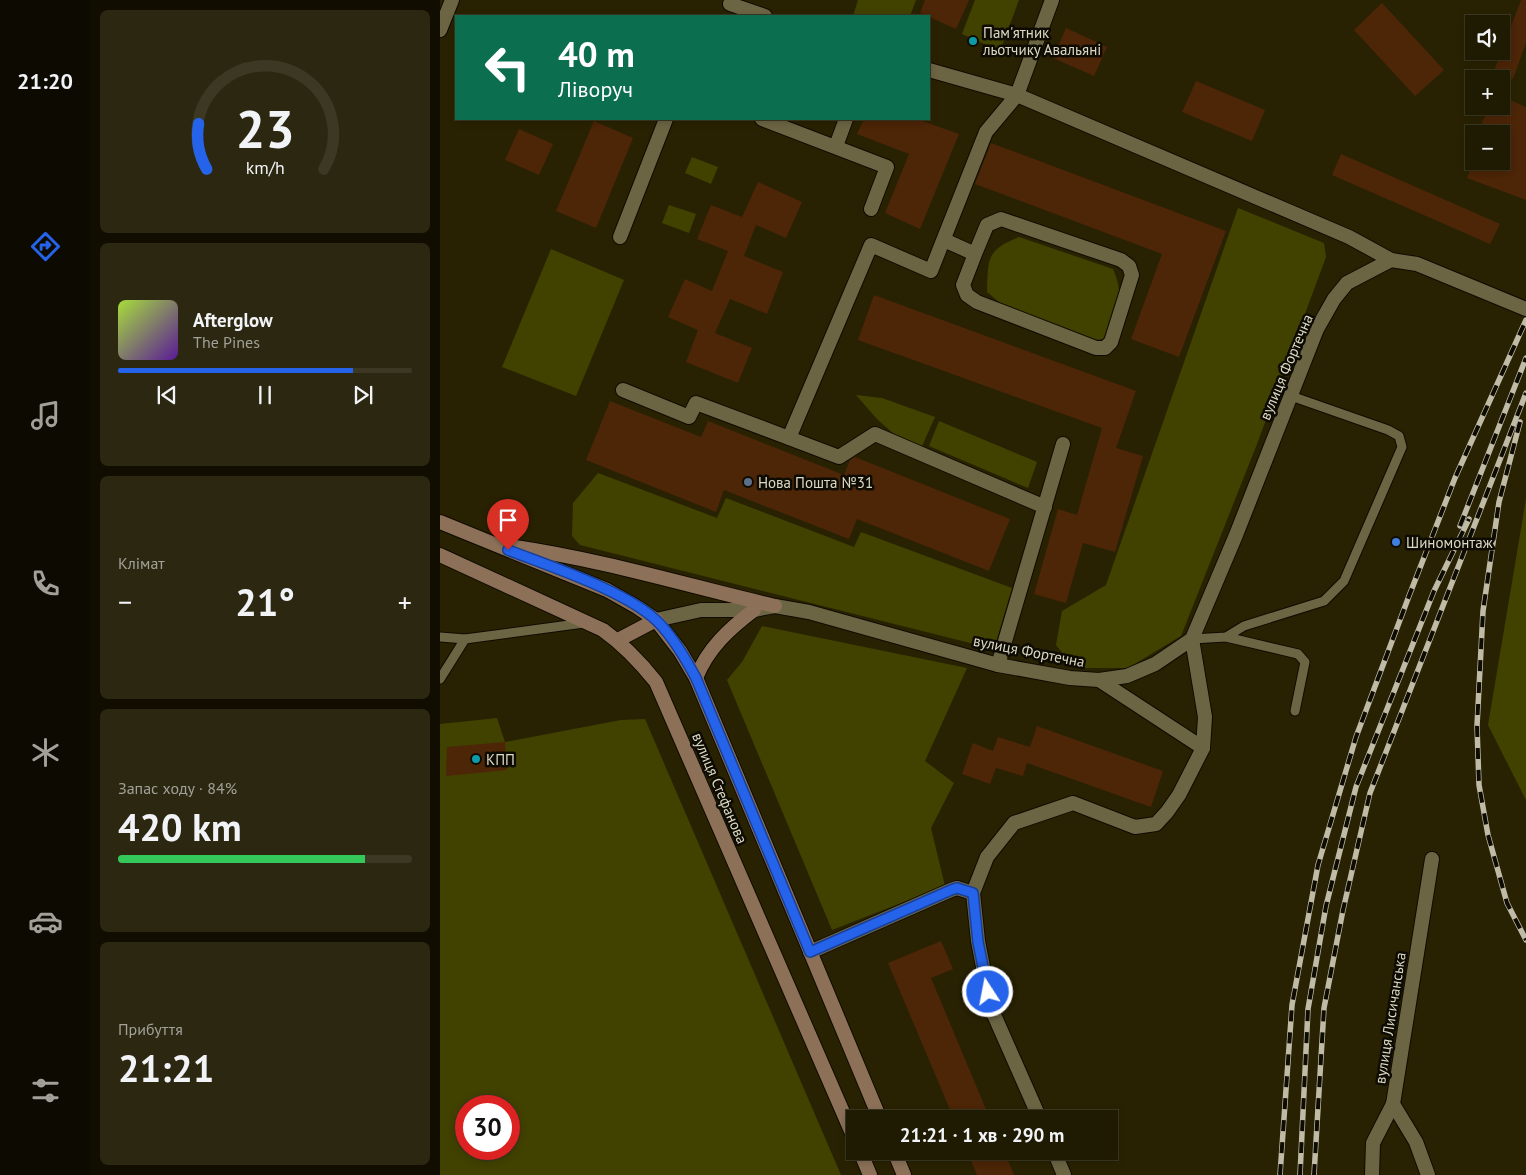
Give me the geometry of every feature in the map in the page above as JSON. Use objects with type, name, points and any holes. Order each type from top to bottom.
[{"type":"main road","points":[[440,522],[607,590],[656,620]]},
{"type":"main road","points":[[491,543],[581,558],[775,606]]},
{"type":"main road","name":"вулиця Стефанова","points":[[440,555],[587,622],[618,640],[656,682],[846,1119]]},
{"type":"main road","points":[[696,678],[704,658],[721,637],[754,610]]},
{"type":"main road","points":[[618,640],[656,620]]},
{"type":"main road","name":"вулиця Стефанова","points":[[656,620],[680,651],[696,678],[876,1110]]},
{"type":"main road","points":[[864,1160],[870,1175]]},
{"type":"main road","points":[[898,1160],[904,1175]]},
{"type":"street","points":[[440,30],[452,0]]},
{"type":"street","points":[[789,438],[871,245],[931,271],[986,132],[1017,95],[1052,0]]},
{"type":"street","points":[[730,4],[762,15]]},
{"type":"street","points":[[930,70],[1017,95],[1349,237],[1391,260],[1417,264],[1526,309]]},
{"type":"street","points":[[620,237],[666,120]]},
{"type":"street","points":[[765,120],[887,167],[870,209]]},
{"type":"street","points":[[836,146],[846,120]]},
{"type":"street","points":[[1001,219],[1121,260],[1129,266],[1132,275],[1111,342],[1105,348],[1096,348],[978,302],[967,295],[963,284],[975,254],[987,225],[1001,219]]},
{"type":"street","points":[[944,240],[975,254]]},
{"type":"street","name":"вулиця Фортечна","points":[[656,620],[701,610],[754,610],[775,606],[809,612],[998,665],[1070,678],[1100,680],[1127,676],[1155,664],[1192,639],[1317,329],[1334,299],[1347,283],[1391,260]]},
{"type":"street","points":[[623,390],[689,417],[696,402],[839,457],[875,434],[1045,508]]},
{"type":"street","points":[[998,665],[1063,444]]},
{"type":"street","points":[[1036,1110],[991,1008],[978,942],[973,893],[987,857],[1014,823],[1074,803],[1135,827],[1156,824],[1179,795],[1203,748],[1204,717],[1192,639]]},
{"type":"street","points":[[1100,680],[1203,748]]},
{"type":"street","name":"вулиця Лисичанська","points":[[1428,1175],[1416,1142],[1393,1104],[1432,859]]},
{"type":"street","points":[[810,952],[951,890],[957,888],[973,893]]},
{"type":"street","points":[[1372,1175],[1373,1143],[1393,1104]]},
{"type":"street","points":[[1058,1160],[1064,1175]]},
{"type":"lane","points":[[1226,637],[1244,626],[1324,601],[1334,593],[1344,581],[1402,447],[1399,436],[1388,430],[1291,396]]},
{"type":"lane","points":[[440,637],[466,639],[587,622]]},
{"type":"lane","points":[[1192,639],[1226,637],[1298,654],[1305,662],[1295,711]]},
{"type":"lane","points":[[440,679],[466,639]]},
{"type":"shaded area","points":[[858,0],[916,0],[910,15],[853,15]]},
{"type":"shaded area","points":[[975,0],[1019,0],[1000,51],[962,34]]},
{"type":"shaded area","points":[[692,157],[718,167],[711,184],[685,173]]},
{"type":"shaded area","points":[[669,205],[696,214],[689,233],[662,223]]},
{"type":"shaded area","points":[[1238,208],[1324,243],[1326,257],[1257,444],[1181,636],[1128,668],[1074,668],[1056,645],[1062,611],[1106,585]]},
{"type":"shaded area","points":[[1019,237],[1113,269],[1119,287],[1119,305],[1114,322],[1103,339],[1086,341],[1011,312],[987,292],[991,257],[1000,246]]},
{"type":"shaded area","points":[[551,249],[624,280],[576,396],[502,367]]},
{"type":"shaded area","points":[[856,395],[882,398],[935,417],[919,453],[912,450],[877,419]]},
{"type":"shaded area","points":[[939,421],[1037,462],[1028,488],[929,446]]},
{"type":"shaded area","points":[[598,473],[717,518],[726,498],[854,547],[861,532],[1012,588],[994,649],[580,545],[572,536],[573,503]]},
{"type":"shaded area","points":[[1526,499],[1526,800],[1488,725]]},
{"type":"shaded area","points":[[762,626],[967,668],[925,761],[954,783],[931,828],[945,886],[832,930],[727,680],[742,662]]},
{"type":"shaded area","points":[[497,718],[505,742],[621,720],[645,719],[841,1175],[440,1175],[440,724]]},
{"type":"building","points":[[925,0],[969,0],[956,29],[930,17],[930,15],[920,13]]},
{"type":"building","points":[[1521,0],[1526,0],[1526,43],[1513,79],[1510,79],[1510,70],[1494,70],[1498,60],[1510,60],[1510,29]]},
{"type":"building","points":[[1382,3],[1444,70],[1415,96],[1354,30]]},
{"type":"building","points":[[1066,28],[1107,47],[1094,76],[1053,58]]},
{"type":"building","points":[[1196,81],[1265,110],[1252,141],[1182,112]]},
{"type":"building","points":[[1510,100],[1526,107],[1526,200],[1467,178],[1470,170],[1510,170],[1510,125],[1481,125],[1486,115],[1510,115]]},
{"type":"building","points":[[864,120],[920,120],[959,134],[920,229],[885,213],[909,154],[857,134]]},
{"type":"building","points":[[594,121],[633,138],[596,228],[556,211]]},
{"type":"building","points":[[519,129],[553,144],[539,175],[505,160]]},
{"type":"building","points":[[991,143],[1226,231],[1179,357],[1131,339],[1162,254],[975,184]]},
{"type":"building","points":[[1341,154],[1500,224],[1490,244],[1332,175]]},
{"type":"building","points":[[758,182],[802,202],[786,238],[756,225],[744,256],[783,272],[767,314],[730,299],[715,333],[752,348],[738,383],[686,362],[698,330],[668,317],[685,279],[712,291],[728,251],[697,239],[711,205],[742,217]]},
{"type":"building","points":[[874,295],[1136,391],[1116,448],[1143,456],[1115,552],[1083,543],[1066,603],[1034,594],[1058,509],[1077,515],[1102,428],[858,340]]},
{"type":"building","points":[[610,401],[701,437],[708,421],[844,475],[850,460],[855,457],[1010,519],[989,571],[857,519],[849,539],[724,490],[716,512],[586,460]]},
{"type":"building","points":[[1037,726],[1163,771],[1151,807],[1027,763],[1023,776],[996,768],[990,784],[962,774],[973,743],[993,751],[998,737],[1030,747]]},
{"type":"building","name":"КПП","points":[[505,742],[507,770],[446,776],[447,747]]},
{"type":"building","points":[[941,941],[953,969],[931,978],[986,1110],[950,1110],[888,963]]},
{"type":"building","points":[[971,1160],[1008,1160],[1014,1175],[977,1175]]},
{"type":"railway","points":[[1280,1175],[1292,1005],[1318,865],[1356,737],[1409,596],[1455,478],[1526,320]]},
{"type":"railway","points":[[1460,526],[1526,358]]},
{"type":"railway","points":[[1314,1175],[1324,1008],[1343,910],[1370,793],[1526,393]]},
{"type":"railway","points":[[1520,422],[1499,502],[1483,611],[1477,726],[1479,785],[1488,835],[1507,903],[1526,940]]},
{"type":"railway","points":[[1300,1175],[1308,1009],[1326,906],[1356,787],[1434,591],[1469,519]]},
{"type":"place","name":"Пам'ятник льотчику Авальяні","points":[[973,41]]},
{"type":"place","name":"Нова Пошта №31","points":[[748,482]]},
{"type":"place","name":"Шиномонтаж","points":[[1396,542]]},
{"type":"place","name":"КПП","points":[[476,759]]},
{"type":"route","points":[[508,550],[607,590],[636,607],[656,620],[680,651],[696,678],[810,952],[957,888],[973,893],[978,942],[988,992]]}]
